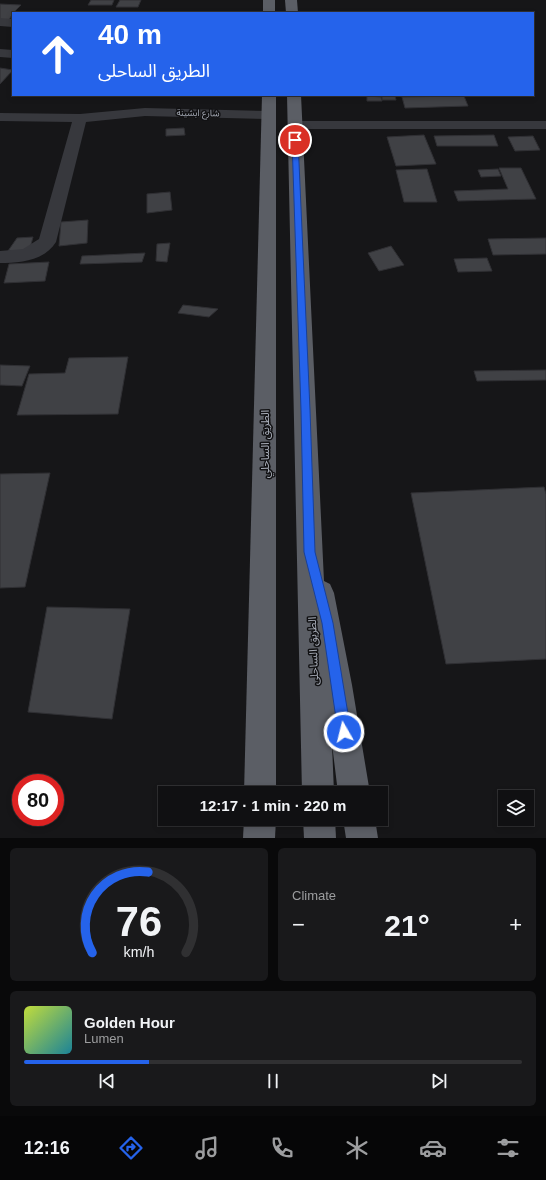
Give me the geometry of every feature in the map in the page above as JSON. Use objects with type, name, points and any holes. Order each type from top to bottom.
[{"type":"highway","points":[[269,0],[269,12]]},
{"type":"highway","points":[[291,0],[292,12]]},
{"type":"highway","points":[[294,96],[295,125]]},
{"type":"highway","name":"الطريق الساحلي","points":[[260,786],[269,105]]},
{"type":"highway","name":"الطريق الساحلى","points":[[295,125],[318,786]]},
{"type":"highway","points":[[310,552],[328,623],[353,786]]},
{"type":"highway","points":[[259,838],[260,826]]},
{"type":"highway","points":[[319,826],[320,838]]},
{"type":"highway","points":[[360,826],[362,838]]},
{"type":"street","points":[[0,22],[12,23]]},
{"type":"street","points":[[0,53],[12,54]]},
{"type":"street","name":"شارع ابشينة","points":[[0,117],[80,118],[144,106],[269,105]]},
{"type":"street","points":[[0,257],[21,257],[32,254],[47,242],[80,118]]},
{"type":"street","points":[[295,125],[546,125]]},
{"type":"building","points":[[91,0],[114,0],[112,5],[88,5]]},
{"type":"building","points":[[120,0],[141,0],[138,7],[116,7]]},
{"type":"building","points":[[0,4],[21,5],[14,12],[12,12],[9,20],[0,20]]},
{"type":"building","points":[[0,68],[12,70],[12,71],[0,84]]},
{"type":"building","points":[[367,96],[381,97],[382,101],[367,101]]},
{"type":"building","points":[[382,96],[395,96],[396,100],[382,100]]},
{"type":"building","points":[[464,96],[468,106],[405,108],[402,97]]},
{"type":"building","points":[[184,128],[185,135],[166,136],[166,129]]},
{"type":"building","points":[[424,135],[436,164],[396,166],[387,137]]},
{"type":"building","points":[[494,135],[498,146],[437,146],[434,136]]},
{"type":"building","points":[[533,136],[540,150],[515,151],[508,137]]},
{"type":"building","points":[[499,168],[521,168],[536,199],[458,201],[454,191],[508,189]]},
{"type":"building","points":[[427,169],[437,202],[404,202],[396,170]]},
{"type":"building","points":[[498,169],[501,176],[481,177],[478,170]]},
{"type":"building","points":[[170,192],[172,210],[147,213],[147,194]]},
{"type":"building","points":[[88,220],[87,243],[59,246],[61,222]]},
{"type":"building","points":[[33,237],[29,252],[8,251],[17,238]]},
{"type":"building","points":[[546,238],[546,254],[493,255],[488,239]]},
{"type":"building","points":[[170,243],[167,262],[156,261],[157,244]]},
{"type":"building","points":[[391,246],[404,265],[379,271],[368,253]]},
{"type":"building","points":[[145,253],[142,262],[80,264],[82,256]]},
{"type":"building","points":[[487,258],[492,271],[458,272],[454,259]]},
{"type":"building","points":[[49,262],[45,281],[4,283],[9,264]]},
{"type":"building","points":[[183,305],[218,309],[209,317],[178,313]]},
{"type":"building","points":[[128,357],[118,414],[17,415],[29,374],[65,373],[69,358]]},
{"type":"building","points":[[0,365],[30,366],[22,386],[0,385]]},
{"type":"building","points":[[546,370],[546,380],[477,381],[474,371]]},
{"type":"building","points":[[50,473],[25,587],[0,588],[0,474]]},
{"type":"building","points":[[544,487],[546,494],[546,659],[446,664],[411,493]]},
{"type":"building","points":[[47,607],[130,609],[112,719],[28,712]]},
{"type":"route","points":[[295,140],[310,552],[328,623],[344,732]]}]
